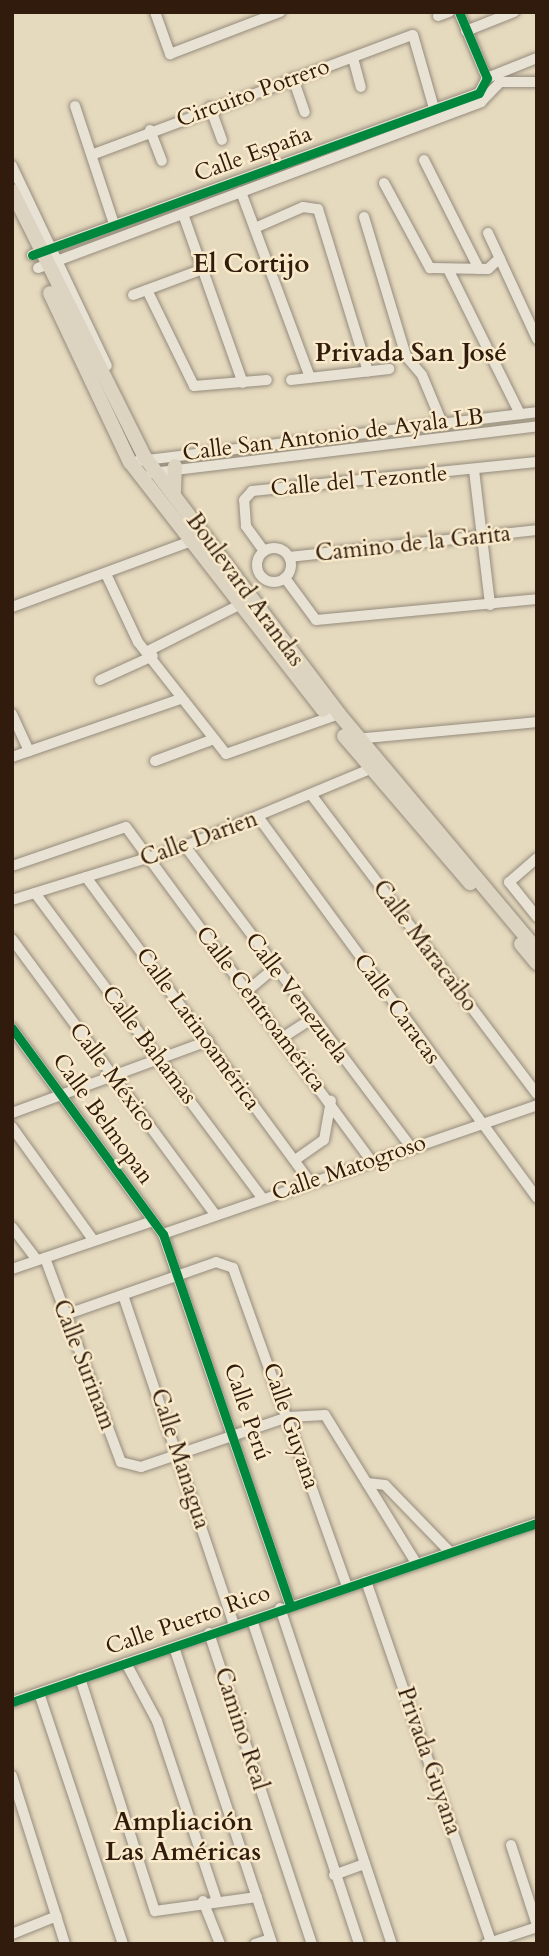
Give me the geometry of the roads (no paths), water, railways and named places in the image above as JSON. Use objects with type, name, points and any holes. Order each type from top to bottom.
[{"type":"main road","name":"Boulevard Arandas","points":[[12,191],[117,405],[143,452]]},
{"type":"main road","name":"Boulevard Arandas","points":[[12,212],[44,258],[143,452],[148,474],[335,717]]},
{"type":"main road","points":[[117,405],[118,390]]},
{"type":"main road","points":[[175,466],[170,481],[176,496]]},
{"type":"main road","name":"Boulevard Arandas","points":[[148,474],[176,496],[241,604],[353,739],[537,950]]},
{"type":"main road","name":"Boulevard Arandas","points":[[437,835],[537,963]]},
{"type":"street","points":[[155,12],[170,54],[280,12]]},
{"type":"street","points":[[459,12],[488,85],[537,58]]},
{"type":"street","points":[[466,30],[514,12]]},
{"type":"street","name":"Circuito Potrero","points":[[94,154],[210,107],[413,35],[434,108]]},
{"type":"street","points":[[353,58],[361,87]]},
{"type":"street","points":[[505,75],[537,82]]},
{"type":"street","points":[[293,78],[305,112]]},
{"type":"street","name":"Calle España","points":[[44,258],[151,226],[241,192],[488,85]]},
{"type":"street","name":"Calle España","points":[[44,258],[114,224],[146,212],[308,162],[481,102],[488,85]]},
{"type":"street","points":[[75,106],[94,154],[114,224]]},
{"type":"street","points":[[210,107],[222,140]]},
{"type":"street","points":[[150,130],[162,161]]},
{"type":"street","points":[[424,160],[479,269]]},
{"type":"street","points":[[12,166],[44,258],[118,390],[143,452]]},
{"type":"street","points":[[383,183],[425,264],[448,269],[479,269],[500,258]]},
{"type":"street","points":[[241,192],[310,378]]},
{"type":"street","points":[[255,228],[303,207],[318,209],[368,372]]},
{"type":"street","points":[[146,212],[151,226]]},
{"type":"street","points":[[183,214],[243,383]]},
{"type":"street","points":[[363,217],[406,356],[422,375],[442,423]]},
{"type":"street","points":[[488,233],[537,339]]},
{"type":"street","points":[[133,295],[203,269]]},
{"type":"street","points":[[448,269],[520,414]]},
{"type":"street","points":[[147,290],[194,386],[267,380]]},
{"type":"street","points":[[291,380],[389,369]]},
{"type":"street","name":"Calle San Antonio de Ayala LB","points":[[143,452],[537,412]]},
{"type":"street","points":[[486,418],[487,432]]},
{"type":"street","points":[[148,474],[175,466],[537,426]]},
{"type":"street","points":[[410,427],[411,439]]},
{"type":"street","name":"Calle del Tezontle","points":[[264,551],[246,526],[244,500],[252,491],[537,462]]},
{"type":"street","points":[[474,470],[489,605]]},
{"type":"street","name":"Camino de la Garita","points":[[289,557],[537,530]]},
{"type":"street","points":[[12,607],[199,538]]},
{"type":"street","points":[[285,578],[262,576],[258,561],[264,551],[279,549],[289,557],[285,578],[316,620],[537,599]]},
{"type":"street","points":[[106,573],[151,654],[180,699],[227,755],[335,717]]},
{"type":"street","points":[[100,680],[241,604]]},
{"type":"street","points":[[12,757],[180,699]]},
{"type":"street","points":[[12,714],[29,751]]},
{"type":"street","points":[[353,739],[537,722]]},
{"type":"street","points":[[155,761],[214,739]]},
{"type":"street","name":"Calle Darien","points":[[12,900],[186,846],[313,797],[377,767]]},
{"type":"street","name":"Calle Maracaibo","points":[[313,797],[537,1094]]},
{"type":"street","name":"Calle Caracas","points":[[259,818],[537,1198]]},
{"type":"street","name":"Calle Centroamérica","points":[[12,866],[126,827],[147,859],[331,1101],[371,1161]]},
{"type":"street","name":"Calle Venezuela","points":[[186,846],[311,1018],[411,1147]]},
{"type":"street","points":[[537,858],[509,881],[537,917]]},
{"type":"street","name":"Calle Latinoamérica","points":[[86,877],[310,1182]]},
{"type":"street","name":"Calle Bahamas","points":[[34,893],[160,1057],[262,1198]]},
{"type":"street","name":"Calle México","points":[[12,939],[215,1214]]},
{"type":"street","points":[[247,990],[274,968]]},
{"type":"street","points":[[282,1038],[311,1018]]},
{"type":"street","name":"Calle Belmopan","points":[[12,1028],[163,1234]]},
{"type":"street","points":[[12,1112],[60,1092],[208,1041]]},
{"type":"street","points":[[295,1160],[324,1140],[331,1101]]},
{"type":"street","name":"Calle Matogroso","points":[[163,1234],[537,1105]]},
{"type":"street","points":[[12,1127],[94,1241]]},
{"type":"street","points":[[12,1269],[153,1220]]},
{"type":"street","name":"Calle Surinam","points":[[12,1227],[41,1259],[121,1462],[130,1466],[180,1454]]},
{"type":"street","name":"Calle Perú","points":[[163,1234],[234,1434],[285,1606],[392,1944]]},
{"type":"street","name":"Calle Guyana","points":[[179,1274],[216,1262],[233,1268],[289,1417],[346,1586]]},
{"type":"street","points":[[65,1315],[179,1274]]},
{"type":"street","name":"Calle Managua","points":[[123,1295],[180,1454],[234,1625]]},
{"type":"street","points":[[180,1454],[289,1417],[326,1415],[416,1563]]},
{"type":"street","points":[[367,1483],[385,1485],[450,1552]]},
{"type":"street","name":"Calle Puerto Rico","points":[[12,1702],[252,1620],[285,1606],[537,1523]]},
{"type":"street","name":"Privada Guyana","points":[[366,1580],[489,1943]]},
{"type":"street","points":[[252,1620],[334,1875],[359,1944]]},
{"type":"street","name":"Camino Real","points":[[209,1633],[312,1944]]},
{"type":"street","points":[[174,1647],[271,1941],[255,1944]]},
{"type":"street","points":[[126,1663],[157,1721],[216,1898]]},
{"type":"street","points":[[80,1678],[155,1912],[216,1898],[257,1897]]},
{"type":"street","points":[[39,1693],[123,1944]]},
{"type":"street","points":[[12,1776],[65,1944]]},
{"type":"street","points":[[489,1943],[537,1926],[511,1845]]},
{"type":"street","points":[[334,1875],[365,1864]]},
{"type":"street","points":[[203,1901],[220,1944]]},
{"type":"street","points":[[12,1934],[57,1916]]},
{"type":"district","name":"El Cortijo","points":[[251,264]]},
{"type":"district","name":"Privada San José","points":[[411,353]]},
{"type":"district","name":"Ampliación Las Américas","points":[[183,1837]]}]
